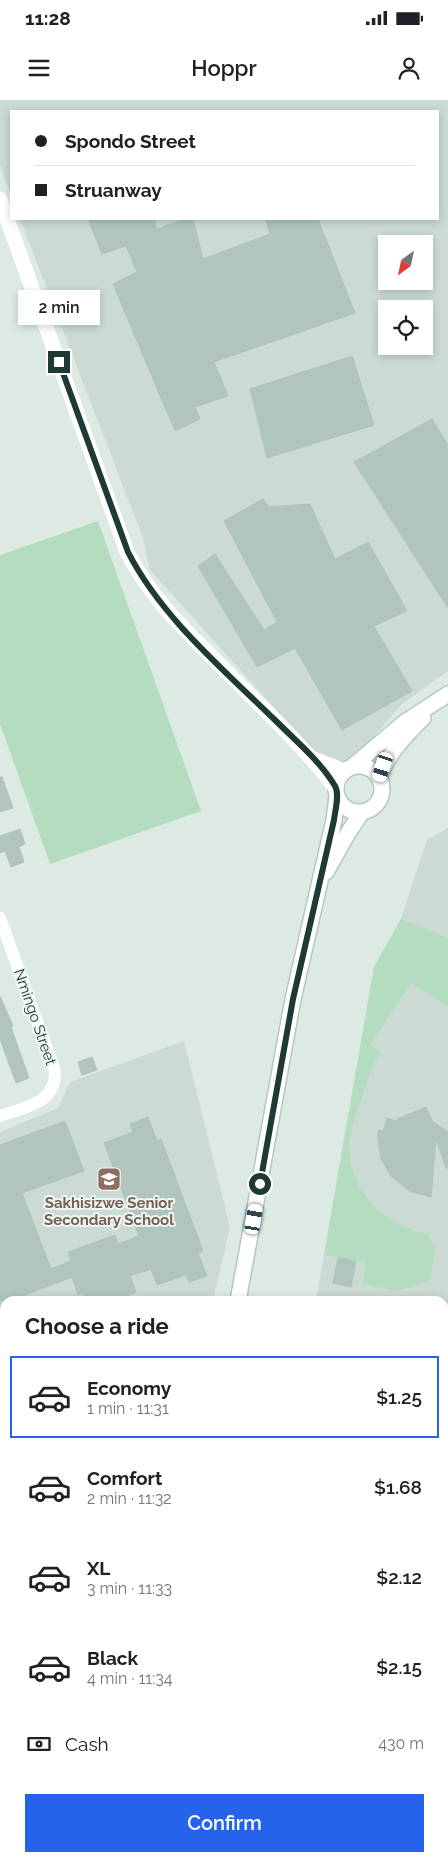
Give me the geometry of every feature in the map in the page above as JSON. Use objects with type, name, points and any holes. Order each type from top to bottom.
[{"type":"main road","points":[[0,199],[128,552],[139,574],[161,606],[313,758],[347,809],[354,812],[368,811],[378,803],[382,791],[379,778],[370,769],[362,766],[348,769],[313,758]]},
{"type":"main road","points":[[239,1296],[293,999],[334,820],[338,779],[405,722],[448,694]]},
{"type":"main road","points":[[379,778],[391,753],[448,694]]},
{"type":"main road","points":[[314,901],[328,869],[362,812]]},
{"type":"street","name":"Nmingo Street","points":[[0,918],[54,1071],[55,1080],[48,1095],[38,1102],[0,1116]]},
{"type":"shaded area","points":[[0,100],[448,100],[448,671],[402,704],[346,769],[317,755],[150,570],[143,538],[20,220],[439,220],[439,110],[10,110],[10,192],[0,165]]},
{"type":"shaded area","points":[[448,828],[448,1296],[317,1296],[374,967],[401,919],[427,840]]},
{"type":"shaded area","name":"Sakhisizwe Senior Secondary School","points":[[184,1041],[230,1227],[214,1296],[0,1296],[0,1132],[58,1108],[70,1082]]},
{"type":"green space","points":[[98,521],[201,811],[50,864],[0,724],[0,555]]},
{"type":"green space","points":[[401,919],[448,938],[448,1006],[411,983],[370,1045],[380,1052],[370,1072],[351,1132],[350,1156],[354,1173],[361,1189],[370,1202],[397,1223],[413,1230],[430,1234],[429,1238],[435,1245],[431,1280],[396,1291],[363,1284],[366,1262],[324,1255],[374,967]]},
{"type":"building","points":[[88,220],[154,220],[157,229],[182,220],[193,220],[203,259],[270,234],[265,220],[318,220],[355,313],[214,362],[228,396],[195,407],[200,419],[175,431],[113,284],[137,272],[126,246],[102,254]]},
{"type":"building","points":[[352,356],[374,425],[267,458],[250,389]]},
{"type":"building","points":[[432,419],[448,445],[448,608],[354,462]]},
{"type":"building","points":[[263,499],[269,507],[310,504],[335,559],[368,542],[407,611],[374,626],[412,691],[342,730],[295,648],[257,667],[198,566],[215,554],[264,630],[277,622],[224,521]]},
{"type":"building","points":[[0,777],[2,777],[13,808],[0,812]]},
{"type":"building","points":[[20,829],[25,844],[19,847],[24,862],[11,867],[5,851],[0,853],[0,836]]},
{"type":"building","points":[[0,996],[13,1026],[11,1027],[29,1078],[16,1083],[0,1039]]},
{"type":"building","points":[[92,1057],[97,1070],[82,1075],[78,1062]]},
{"type":"building","points":[[426,1107],[433,1122],[448,1132],[448,1168],[446,1168],[436,1139],[431,1197],[409,1191],[391,1176],[381,1159],[378,1140],[378,1130],[383,1131],[387,1118],[396,1121]]},
{"type":"building","points":[[148,1117],[157,1141],[161,1139],[203,1251],[198,1253],[207,1276],[189,1282],[186,1275],[157,1285],[151,1269],[130,1276],[136,1292],[126,1296],[84,1296],[83,1293],[78,1295],[72,1277],[23,1296],[0,1296],[0,1145],[65,1121],[84,1171],[22,1193],[51,1269],[71,1261],[68,1252],[115,1235],[118,1244],[139,1236],[104,1143],[133,1132],[130,1124]]},
{"type":"building","points":[[338,1258],[356,1261],[351,1287],[333,1283]]},
{"type":"place","name":"Sakhisizwe Senior Secondary School","points":[[109,1179]]},
{"type":"route","points":[[59,362],[128,552],[139,574],[161,606],[313,758],[336,788],[337,797],[334,820],[293,999],[260,1184]]}]
